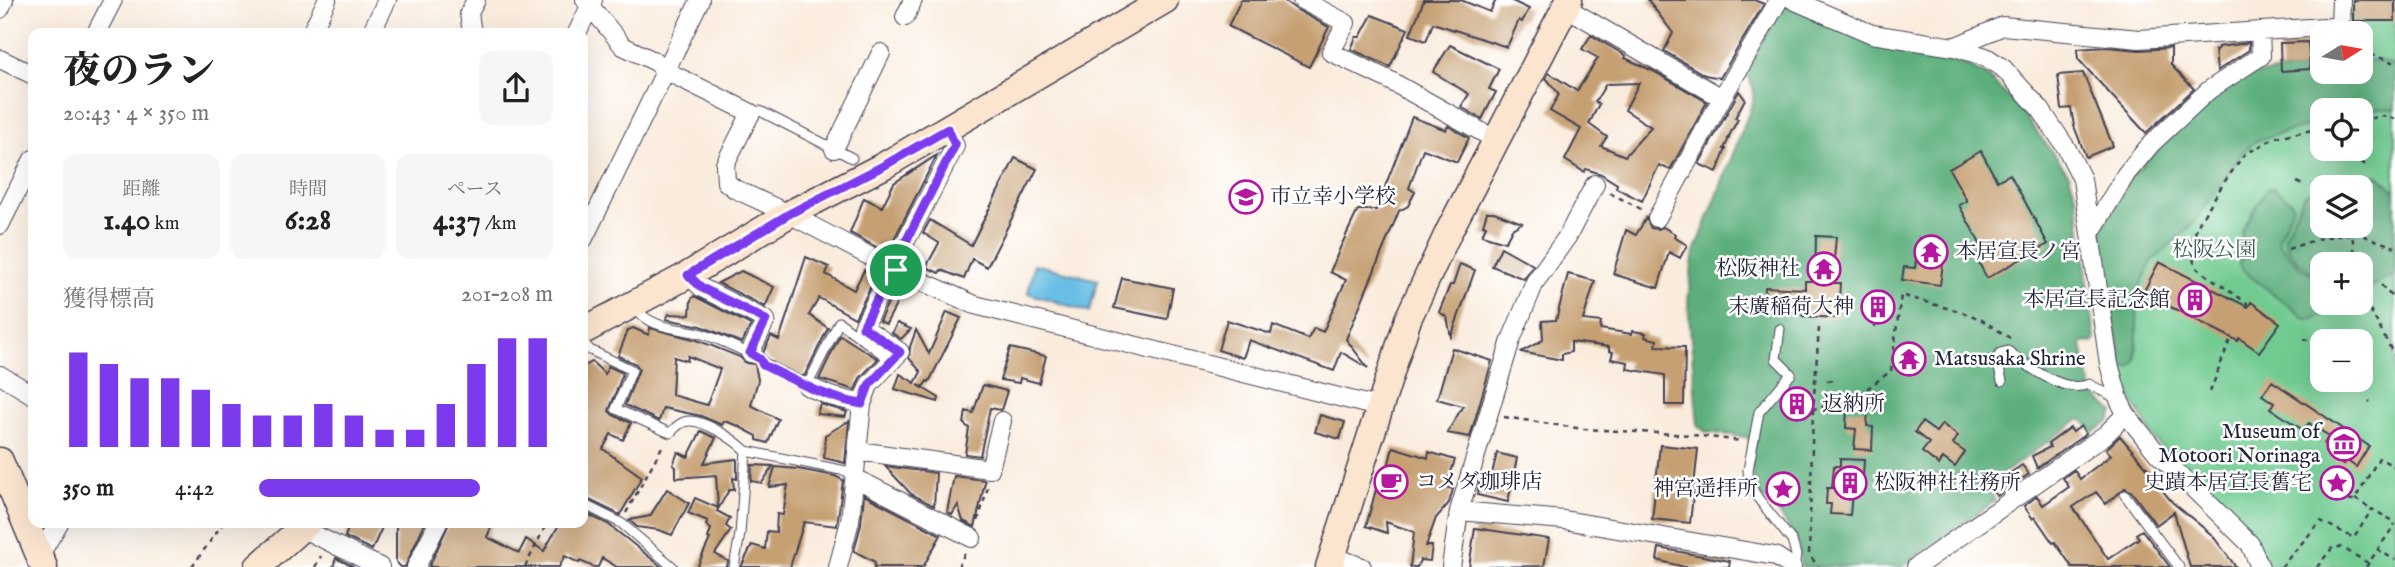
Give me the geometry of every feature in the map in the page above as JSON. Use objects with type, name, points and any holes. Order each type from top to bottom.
[{"type":"main road","points":[[588,328],[688,275],[789,214],[948,129],[1160,1]]},
{"type":"main road","points":[[1330,562],[1408,319],[1496,140],[1567,4]]},
{"type":"main road","points":[[0,461],[38,564]]},
{"type":"main road","points":[[258,567],[296,528]]},
{"type":"street","points":[[0,9],[4,0]]},
{"type":"street","points":[[99,28],[113,0]]},
{"type":"street","points":[[313,28],[327,0]]},
{"type":"street","points":[[373,28],[387,0]]},
{"type":"street","points":[[471,28],[469,13],[476,0]]},
{"type":"street","points":[[588,230],[700,0]]},
{"type":"street","points":[[905,17],[913,0]]},
{"type":"street","points":[[1302,0],[1346,23],[1332,52],[1389,80],[1496,140]]},
{"type":"street","points":[[1657,218],[1779,0]]},
{"type":"street","points":[[1793,0],[1872,34],[1954,47],[1986,57],[2003,68],[2041,110],[2067,149],[2082,179],[2109,364],[2123,407],[2170,467],[2250,544],[2260,567]]},
{"type":"street","points":[[1954,47],[2003,26],[2138,39],[2340,26],[2341,0]]},
{"type":"street","points":[[590,2],[623,46],[656,62],[666,71],[751,113],[725,164],[726,182],[735,189],[896,270],[975,305],[1378,407]]},
{"type":"street","points":[[579,28],[590,2]]},
{"type":"street","points":[[1567,4],[1722,98]]},
{"type":"street","points":[[2091,232],[2126,174],[2151,144],[2209,90],[2261,56],[2260,31]]},
{"type":"street","points":[[834,149],[881,53]]},
{"type":"street","points":[[0,59],[28,73]]},
{"type":"street","points":[[838,567],[848,530],[862,404],[869,385],[900,352],[863,327],[885,283],[896,270],[898,257],[955,145],[948,129]]},
{"type":"street","points":[[0,225],[28,169]]},
{"type":"street","points":[[1451,567],[1459,511],[1511,340],[1535,282],[1567,237],[1595,184]]},
{"type":"street","points":[[688,275],[702,288],[766,320],[750,353]]},
{"type":"street","points":[[0,375],[28,392]]},
{"type":"street","points":[[807,386],[862,404]]},
{"type":"street","points":[[1916,567],[2105,435],[2123,407]]},
{"type":"street","points":[[858,451],[990,469],[1002,421]]},
{"type":"street","points":[[856,475],[972,538]]},
{"type":"street","points":[[1459,511],[1564,520],[1775,556],[1793,567]]},
{"type":"street","points":[[38,564],[56,528]]},
{"type":"street","points":[[305,528],[380,567]]},
{"type":"street","points":[[416,567],[436,528]]},
{"type":"street","points":[[1330,562],[1362,567]]},
{"type":"lane","points":[[751,113],[760,111],[852,158]]},
{"type":"lane","points":[[642,314],[652,323],[696,332],[750,353],[760,359],[763,365],[807,386],[839,321],[892,360]]},
{"type":"lane","points":[[1780,329],[1776,359],[1791,374],[1759,412],[1748,470],[1749,483],[1757,497],[1792,541],[1796,555],[1793,567]]},
{"type":"lane","points":[[588,348],[632,370],[616,410],[670,433],[681,423],[692,421],[733,439],[746,451],[856,475]]},
{"type":"lane","points":[[2002,381],[1997,360],[2000,353],[2008,351],[2028,366],[2069,387],[2080,388],[2089,384],[2123,407]]},
{"type":"lane","points":[[734,567],[740,534],[746,451]]},
{"type":"lane","points":[[2125,495],[2179,567]]},
{"type":"lane","points":[[588,506],[621,523],[673,567]]},
{"type":"path","points":[[2373,55],[2395,63]]},
{"type":"path","points":[[2373,118],[2383,116],[2395,120]]},
{"type":"path","points":[[2246,306],[2247,303],[2194,264],[2192,246],[2200,221],[2244,155],[2276,137],[2310,130]]},
{"type":"path","points":[[2361,162],[2369,167]]},
{"type":"path","points":[[2297,182],[2305,187]]},
{"type":"path","points":[[1595,184],[1657,218]]},
{"type":"path","points":[[2288,249],[2321,238]]},
{"type":"path","points":[[2370,238],[2395,247]]},
{"type":"path","points":[[2381,285],[2392,297]]},
{"type":"path","points":[[1813,409],[1850,401],[1891,371],[1901,295],[1982,320],[2012,340]]},
{"type":"path","points":[[2373,315],[2395,357]]},
{"type":"path","points":[[1819,328],[1813,409],[1809,555],[1819,567]]},
{"type":"path","points":[[2210,392],[2231,337]]},
{"type":"path","points":[[1487,414],[1583,429],[1693,435],[1754,442]]},
{"type":"path","points":[[621,523],[670,433]]},
{"type":"path","points":[[2332,490],[2348,501],[2355,499],[2379,458],[2395,467]]},
{"type":"path","points":[[2317,567],[2333,547],[2341,547],[2367,565],[2395,523],[2355,499]]},
{"type":"path","points":[[2281,567],[2320,521],[2354,538],[2372,509]]},
{"type":"path","points":[[192,567],[219,528]]},
{"type":"path","points":[[525,567],[544,528]]},
{"type":"path","points":[[2377,549],[2395,560]]},
{"type":"green space","name":"松阪公園","points":[[2349,0],[2395,0],[2395,567],[2267,567],[2157,443],[2132,400],[2121,365],[2100,234],[2129,178],[2239,76],[2310,68],[2310,84],[2373,84],[2373,21],[2349,21]]},
{"type":"green space","name":"Matsusaka Shrine","points":[[1788,5],[1873,40],[1968,66],[1987,76],[2016,105],[2069,174],[2077,199],[2095,338],[2094,342],[2083,343],[2082,346],[2092,393],[2114,412],[2109,422],[2094,432],[2082,420],[2078,420],[1989,484],[1988,488],[1995,501],[1901,567],[1801,567],[1798,543],[1781,516],[1762,497],[1753,477],[1747,437],[1706,432],[1698,426],[1688,302],[1693,257],[1753,102],[1753,87],[1746,73],[1781,7]]},
{"type":"green space","points":[[2373,60],[2395,67],[2395,109],[2373,110],[2373,98],[2310,98],[2310,126],[2256,141],[2243,152],[2192,225],[2152,261],[2138,291],[2136,361],[2131,367],[2125,368],[2122,365],[2110,302],[2102,235],[2103,227],[2130,178],[2213,93],[2242,76],[2310,68],[2310,84],[2373,84]]},
{"type":"green space","points":[[2373,175],[2379,175],[2395,192],[2395,275],[2373,285],[2373,252],[2310,252],[2310,270],[2298,261],[2288,249],[2284,237],[2304,195],[2310,192],[2310,238],[2373,238]]},
{"type":"green space","points":[[2273,188],[2291,201],[2293,207],[2279,237],[2279,244],[2302,269],[2310,273],[2310,315],[2322,315],[2314,319],[2306,319],[2240,268],[2239,262],[2247,251],[2242,240],[2242,231],[2267,189]]},
{"type":"water","points":[[1034,264],[1098,280],[1089,312],[1028,293]]},
{"type":"building","points":[[1241,0],[1283,0],[1329,27],[1309,67],[1228,26]]},
{"type":"building","points":[[1424,0],[1461,0],[1490,12],[1496,0],[1510,0],[1529,9],[1522,22],[1519,20],[1507,47],[1433,23],[1426,41],[1410,35]]},
{"type":"building","points":[[1648,0],[1754,0],[1764,4],[1720,78],[1705,75],[1664,51],[1673,33]]},
{"type":"building","points":[[2353,0],[2395,0],[2395,21],[2353,21]]},
{"type":"building","points":[[1372,15],[1408,29],[1390,67],[1351,49]]},
{"type":"building","points":[[1591,35],[1626,56],[1625,58],[1707,102],[1670,170],[1659,165],[1642,201],[1616,188],[1617,184],[1601,174],[1586,169],[1584,172],[1565,160],[1581,129],[1550,111],[1559,94],[1546,78],[1549,73],[1577,91],[1598,58],[1582,49]],"holes":[[[1639,83],[1625,110],[1651,127],[1625,156],[1601,146],[1607,137],[1589,124],[1599,104],[1595,102],[1606,84]]]},
{"type":"building","points":[[2308,42],[2310,69],[2281,71],[2280,43]]},
{"type":"building","points":[[2249,43],[2249,50],[2217,71],[2215,50],[2218,47]]},
{"type":"building","points":[[1450,45],[1499,69],[1489,89],[1496,92],[1482,119],[1461,107],[1469,94],[1433,72]]},
{"type":"building","points":[[2107,47],[2140,50],[2171,48],[2171,65],[2194,89],[2146,133],[2078,59],[2077,49]]},
{"type":"building","points":[[2083,73],[2113,146],[2086,157],[2074,126],[2071,108],[2062,109],[2058,75]]},
{"type":"building","points":[[1739,91],[1745,99],[1735,118],[1738,119],[1728,138],[1717,172],[1699,164]]},
{"type":"building","points":[[1412,117],[1446,130],[1448,126],[1469,138],[1457,162],[1423,149],[1409,188],[1415,192],[1408,206],[1399,211],[1346,339],[1368,368],[1341,352],[1334,371],[1249,340],[1243,358],[1218,350],[1227,320],[1271,334],[1273,325],[1308,339],[1314,328],[1323,332],[1346,280],[1330,272],[1358,210],[1376,210]]},
{"type":"building","points":[[1981,151],[1997,181],[2010,174],[2048,244],[1987,278],[1975,256],[1984,251],[1959,205],[1967,201],[1949,169]]},
{"type":"building","points":[[937,155],[887,253],[850,233],[864,198],[882,207],[894,183]]},
{"type":"building","points":[[1015,158],[1037,169],[987,267],[972,259],[964,279],[926,267],[939,243],[923,233],[930,220],[971,245]]},
{"type":"building","points":[[1487,212],[1522,223],[1512,229],[1505,242],[1482,235]]},
{"type":"building","points":[[1646,218],[1651,228],[1663,227],[1687,245],[1680,258],[1669,252],[1658,288],[1613,274],[1626,230],[1636,235]]},
{"type":"building","name":"松阪神社","points":[[1816,236],[1836,237],[1832,283],[1840,283],[1838,318],[1764,310],[1765,287],[1805,289],[1805,281],[1815,281]]},
{"type":"building","points":[[1919,238],[1946,243],[1940,285],[1902,280],[1904,267],[1915,268]]},
{"type":"building","points":[[1501,247],[1533,265],[1524,279],[1492,266]]},
{"type":"building","points":[[806,257],[829,267],[826,274],[854,290],[864,270],[876,276],[855,318],[819,298],[809,315],[828,328],[805,375],[801,377],[768,360],[763,353],[771,336],[779,340]]},
{"type":"building","name":"本居宣長記念館","points":[[2159,262],[2248,307],[2251,302],[2280,323],[2259,352],[2239,338],[2238,341],[2143,293]]},
{"type":"building","points":[[1460,264],[1475,270],[1451,337],[1447,317],[1439,312]]},
{"type":"building","points":[[741,271],[774,287],[765,307],[718,283]]},
{"type":"building","points":[[1568,274],[1595,281],[1583,320],[1601,322],[1600,329],[1632,334],[1632,331],[1646,333],[1645,337],[1657,340],[1656,346],[1685,347],[1684,405],[1665,405],[1665,375],[1627,369],[1628,362],[1611,359],[1613,352],[1609,351],[1609,347],[1571,342],[1571,352],[1562,354],[1562,360],[1521,352],[1543,340],[1542,321],[1556,320]]},
{"type":"building","points":[[1122,278],[1173,288],[1167,319],[1114,308]]},
{"type":"building","points":[[694,296],[751,325],[742,343],[701,326],[666,319],[669,314],[690,315],[691,300]]},
{"type":"building","points":[[890,299],[897,303],[886,324],[879,321]]},
{"type":"building","points":[[947,312],[961,318],[929,382],[923,387],[918,385],[939,398],[938,402],[895,389],[900,374],[915,383],[921,372],[909,358],[916,330],[929,354]]},
{"type":"building","points":[[897,323],[911,329],[901,339],[892,333]]},
{"type":"building","points":[[633,328],[649,335],[650,328],[697,340],[740,357],[746,363],[755,364],[758,380],[751,405],[778,419],[768,443],[757,440],[757,436],[724,421],[722,425],[701,416],[663,408],[659,421],[625,405],[639,369],[636,364],[618,356],[628,330]],"holes":[[[688,356],[720,369],[707,405],[672,395],[674,357],[687,361]]]},
{"type":"building","points":[[840,335],[878,359],[860,378],[855,390],[819,379]]},
{"type":"building","points":[[1010,348],[1046,356],[1039,383],[1020,378],[1019,383],[1000,380]]},
{"type":"building","points":[[1452,348],[1492,361],[1470,437],[1447,433],[1463,406],[1437,399]]},
{"type":"building","points":[[592,362],[605,374],[608,366],[623,373],[609,411],[631,423],[623,440],[611,434],[603,449],[642,477],[620,515],[588,499],[588,364]]},
{"type":"building","points":[[2272,381],[2369,446],[2356,467],[2346,460],[2343,465],[2329,456],[2333,450],[2324,444],[2329,436],[2309,423],[2303,430],[2270,408],[2274,403],[2262,395]]},
{"type":"building","points":[[983,385],[1007,391],[1001,410],[990,408],[980,456],[965,454],[969,428],[964,424],[966,411],[973,413]]},
{"type":"building","points":[[820,404],[847,412],[845,417],[817,414]]},
{"type":"building","points":[[1847,409],[1868,410],[1867,426],[1873,427],[1872,450],[1854,449],[1856,429],[1846,428]]},
{"type":"building","points":[[1320,415],[1345,422],[1340,439],[1315,432]]},
{"type":"building","points":[[849,421],[845,463],[824,458],[825,435]]},
{"type":"building","points":[[1922,422],[1936,432],[1942,424],[1958,436],[1953,444],[1965,452],[1955,467],[1943,458],[1939,465],[1922,452],[1929,443],[1915,432]]},
{"type":"building","points":[[2081,426],[2086,434],[2037,468],[2032,456],[2050,447],[2048,444],[2070,428],[2073,432]]},
{"type":"building","points":[[701,431],[716,438],[704,463],[737,459],[737,479],[733,478],[734,490],[729,490],[717,511],[730,518],[726,526],[731,530],[715,554],[728,561],[727,567],[697,567],[710,539],[711,529],[706,525],[708,521],[688,513],[695,498],[718,508],[716,475],[676,478],[676,467],[673,465],[678,452],[688,457]]},
{"type":"building","points":[[2120,436],[2155,477],[2153,479],[2172,502],[2212,535],[2236,567],[2190,567],[2174,512],[2156,525],[2131,491],[2125,488],[2106,504],[2096,492],[2073,507],[2108,559],[2139,538],[2136,534],[2142,530],[2170,567],[2072,567],[2024,506],[2037,496],[2043,505],[2069,487],[2063,478],[2074,470],[2080,479],[2111,455],[2106,449]]},
{"type":"building","points":[[1660,445],[1698,449],[1690,523],[1652,519]]},
{"type":"building","points":[[1393,447],[1428,458],[1429,452],[1455,460],[1446,487],[1453,489],[1449,503],[1436,518],[1426,546],[1432,546],[1430,561],[1420,560],[1417,567],[1410,567],[1414,532],[1386,522],[1387,533],[1366,526],[1381,471],[1387,471]]},
{"type":"building","points":[[1497,453],[1517,458],[1508,502],[1477,495],[1481,476],[1491,478]]},
{"type":"building","name":"松阪神社社務所","points":[[1840,459],[1864,460],[1862,494],[1852,494],[1850,515],[1830,514],[1831,504],[1826,504],[1827,488],[1832,488],[1834,466],[1840,466]]},
{"type":"building","points":[[752,465],[773,466],[762,483],[751,481]]},
{"type":"building","points":[[2022,465],[2029,474],[1997,496],[1990,487]]},
{"type":"building","points":[[885,466],[936,473],[934,506],[911,494]]},
{"type":"building","points":[[775,467],[835,476],[843,480],[837,526],[804,522],[790,567],[741,567],[752,545],[765,549],[767,531],[776,532],[777,514],[783,515],[788,485],[769,487]]},
{"type":"building","points":[[954,476],[985,482],[975,527],[963,521],[958,505],[952,515],[947,512]]},
{"type":"building","points":[[667,489],[689,503],[672,535],[637,527],[629,520],[650,516]]},
{"type":"building","points":[[864,495],[941,535],[923,567],[874,567],[875,562],[854,551],[861,524]]},
{"type":"building","points":[[588,514],[608,524],[662,567],[617,567],[602,558],[598,567],[594,567],[565,556],[559,567],[429,567],[447,528],[491,528],[487,537],[519,553],[526,539],[544,551],[557,528],[588,528]]},
{"type":"building","points":[[348,528],[382,528],[372,550],[345,537]]},
{"type":"building","points":[[396,528],[423,528],[405,567],[396,562]]},
{"type":"building","points":[[1475,528],[1549,539],[1544,566],[1469,567]]},
{"type":"building","points":[[1659,548],[1730,561],[1729,567],[1684,567],[1657,560]]},
{"type":"building","points":[[336,558],[354,567],[333,567]]},
{"type":"place","name":"市立幸小学校","points":[[1246,197]]},
{"type":"place","name":"本居宣長ノ宮","points":[[1931,252]]},
{"type":"place","name":"松阪神社","points":[[1824,269]]},
{"type":"place","name":"本居宣長記念館","points":[[2195,300]]},
{"type":"place","name":"末廣稲荷大神","points":[[1878,307]]},
{"type":"place","name":"Matsusaka Shrine","points":[[1909,359]]},
{"type":"place","name":"返納所","points":[[1797,404]]},
{"type":"place","name":"Museum of Motoori Norinaga","points":[[2344,444]]},
{"type":"place","name":"コメダ珈琲店","points":[[1391,482]]},
{"type":"place","name":"松阪神社社務所","points":[[1850,483]]},
{"type":"place","name":"史蹟本居宣長舊宅","points":[[2337,483]]},
{"type":"place","name":"神宮遥拝所","points":[[1783,489]]},
{"type":"route","points":[[948,129],[955,145],[898,257],[896,270],[885,283],[863,327],[900,352],[869,385],[862,404],[848,402],[804,386],[763,365],[760,359],[750,353],[766,320],[702,288],[688,275],[789,214],[948,129]]}]
